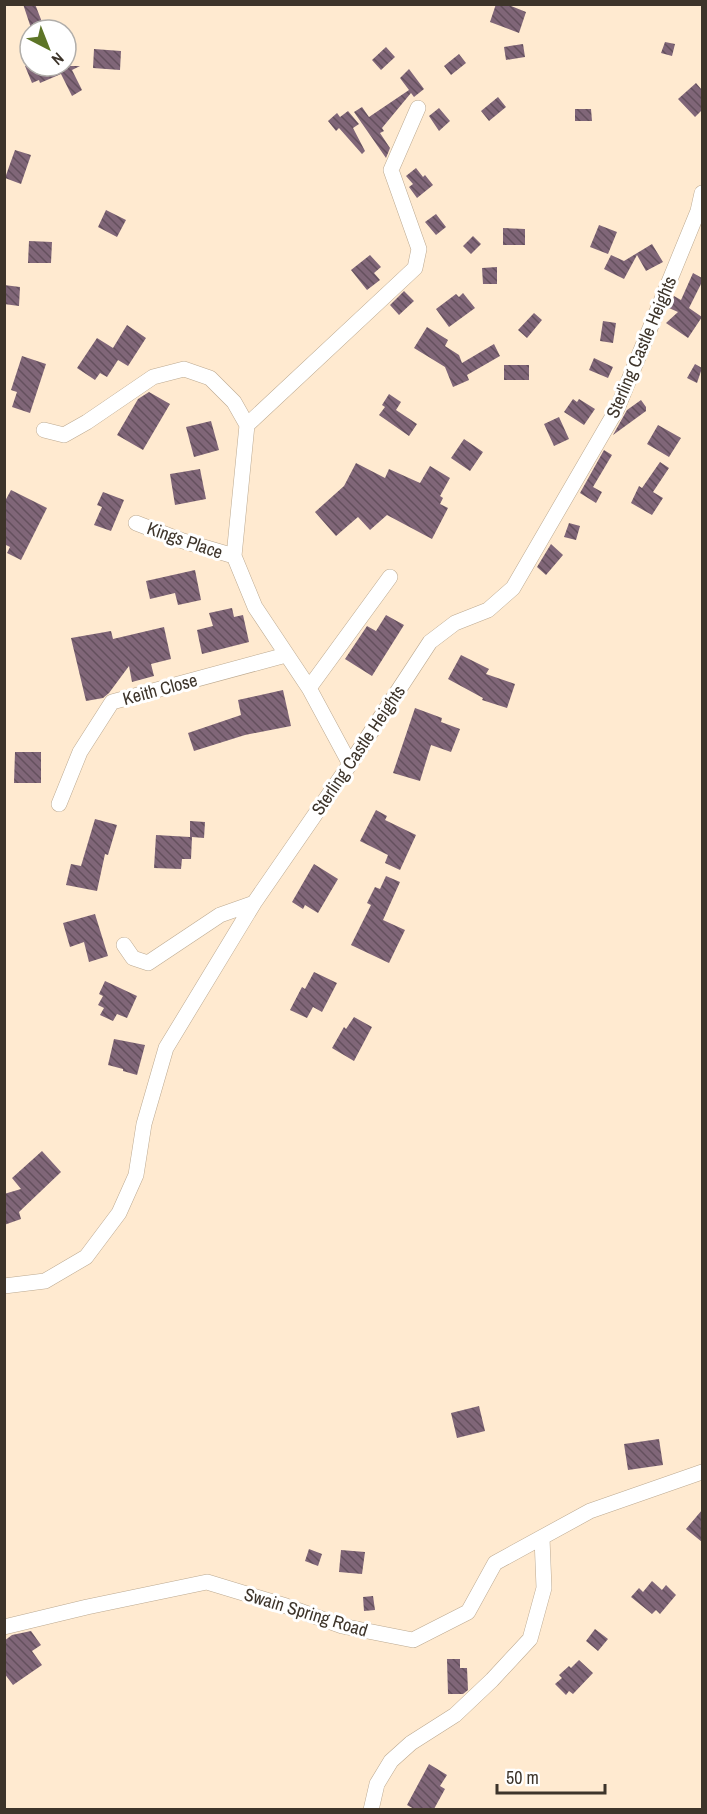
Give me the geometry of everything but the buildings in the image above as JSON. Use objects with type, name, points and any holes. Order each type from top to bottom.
[{"type":"street","points":[[247,424],[415,268],[419,249],[391,170],[418,108]]},
{"type":"street","name":"Sterling Castle Heights","points":[[4,1286],[45,1281],[86,1257],[119,1213],[136,1175],[144,1124],[166,1048],[254,903],[350,764],[430,642],[455,623],[488,610],[513,588],[617,409],[698,210],[702,193]]},
{"type":"street","points":[[44,430],[64,435],[153,377],[184,369],[210,378],[234,402],[247,424],[234,556],[255,607],[309,688],[350,764]]},
{"type":"street","name":"Kings Place","points":[[136,523],[183,541],[234,556]]},
{"type":"street","points":[[309,688],[390,577]]},
{"type":"street","name":"Keith Close","points":[[59,804],[80,752],[112,702],[286,655]]},
{"type":"street","points":[[124,945],[133,958],[148,963],[220,915],[254,903]]},
{"type":"street","name":"Swain Spring Road","points":[[4,1627],[207,1582],[342,1626],[413,1640],[468,1612],[495,1563],[590,1511],[702,1472]]},
{"type":"street","points":[[371,1809],[377,1784],[391,1761],[411,1743],[455,1715],[530,1639],[544,1588],[542,1538]]}]
